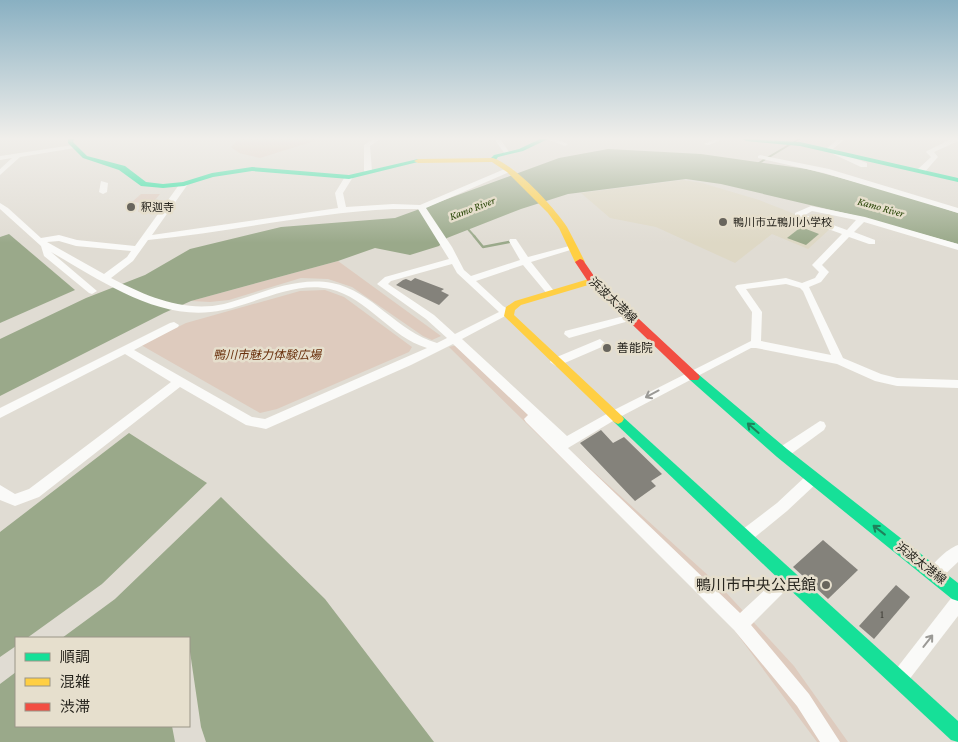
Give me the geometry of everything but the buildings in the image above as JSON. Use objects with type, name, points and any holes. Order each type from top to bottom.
[{"type":"main road","points":[[130,174],[144,184],[163,186],[184,184],[221,174]]},
{"type":"main road","points":[[308,174],[349,177],[360,174]]},
{"type":"main road","name":"浜波太港線","points":[[514,174],[544,203],[563,228],[584,271],[592,281],[690,374],[812,478],[958,593]]},
{"type":"main road","points":[[932,174],[958,180]]},
{"type":"main road","points":[[592,281],[518,303],[508,312],[513,321],[556,362],[958,733]]},
{"type":"street","points":[[146,238],[194,233],[299,214],[342,209],[394,206],[422,207],[505,174]]},
{"type":"street","points":[[833,174],[958,210]]},
{"type":"street","points":[[342,209],[339,193],[349,177]]},
{"type":"street","points":[[866,180],[958,210]]},
{"type":"street","points":[[103,192],[104,183]]},
{"type":"street","points":[[105,278],[122,267],[138,249],[184,184]]},
{"type":"street","points":[[0,205],[42,243],[105,278],[156,302],[179,308],[207,310],[224,307],[287,288],[316,285],[332,286],[354,295],[419,343],[447,343],[566,443],[614,414],[749,345],[756,344],[839,361],[879,378],[897,382],[958,384]]},
{"type":"street","points":[[422,207],[448,247],[460,271],[499,308],[508,312]]},
{"type":"street","points":[[872,242],[798,215],[811,208],[862,219],[958,247]]},
{"type":"street","points":[[803,286],[818,280],[824,272],[817,265],[862,219]]},
{"type":"street","points":[[42,243],[59,238],[76,242],[138,249]]},
{"type":"street","points":[[513,241],[525,261],[551,293]]},
{"type":"street","points":[[42,243],[47,254],[92,291]]},
{"type":"street","points":[[469,280],[525,261],[573,248]]},
{"type":"street","points":[[454,260],[388,279],[382,284],[430,317],[447,343],[524,413],[740,624],[803,700],[831,742]]},
{"type":"street","points":[[756,344],[757,312],[740,288],[786,280],[803,286],[807,290],[839,361]]},
{"type":"street","points":[[124,349],[250,422],[266,424],[447,343],[508,312]]},
{"type":"street","points":[[569,334],[632,317]]},
{"type":"street","points":[[0,413],[174,324]]},
{"type":"street","points":[[556,362],[600,343]]},
{"type":"street","points":[[0,491],[8,498],[16,500],[34,493],[180,381]]},
{"type":"street","points":[[782,453],[820,426]]},
{"type":"street","points":[[744,537],[782,507],[812,478]]},
{"type":"street","points":[[935,574],[958,552]]},
{"type":"street","points":[[740,624],[788,578]]},
{"type":"street","points":[[899,679],[958,603]]},
{"type":"shaded area","name":"鴨川市立鴨川小学校","points":[[683,180],[702,183],[759,200],[831,228],[808,249],[772,234],[735,263],[656,227],[610,218],[581,193]]},
{"type":"green space","points":[[141,194],[160,194],[146,211],[138,212],[141,203],[132,202]]},
{"type":"green space","points":[[338,261],[441,336],[432,340],[423,336],[352,287],[328,279],[301,278],[229,300],[191,301]]},
{"type":"green space","name":"鴨川市魅力体験広場","points":[[325,290],[344,297],[412,347],[409,352],[277,409],[260,413],[141,345],[186,323],[300,291]]},
{"type":"green space","points":[[457,345],[721,587],[794,666],[848,742],[817,742],[729,623],[449,347]]},
{"type":"water","name":"Kamo River","points":[[516,174],[824,174],[897,193],[958,213],[958,244],[857,216],[721,184],[686,179],[568,194],[521,209],[447,238],[439,246],[410,255],[375,248],[338,261],[191,301],[0,396],[0,339],[86,298],[145,275],[190,249],[281,227],[395,218]]},
{"type":"water","points":[[801,227],[819,234],[806,245],[787,238]]},
{"type":"water","points":[[9,234],[75,290],[0,323],[0,237]]},
{"type":"water","points":[[129,433],[207,483],[102,584],[28,637],[15,637],[15,647],[0,657],[0,532]]},
{"type":"water","points":[[221,497],[325,599],[434,742],[0,742],[0,684],[15,673],[15,727],[190,727],[190,637],[63,637],[115,599]]},
{"type":"pier","points":[[190,652],[201,727],[206,742],[175,742],[172,727],[190,727]]},
{"type":"waterway","points":[[467,228],[475,237]]},
{"type":"waterway","points":[[474,236],[483,247],[509,242]]},
{"type":"traffic: fast","points":[[130,174],[144,184],[163,186],[184,184],[221,174]]},
{"type":"traffic: fast","points":[[308,174],[349,177],[364,174]]},
{"type":"traffic: fast","points":[[930,174],[958,180]]},
{"type":"traffic: fast","points":[[694,377],[782,453],[958,593]]},
{"type":"traffic: fast","points":[[618,419],[791,581],[958,733]]},
{"type":"traffic: slow","points":[[514,174],[551,211],[563,228],[580,262]]},
{"type":"traffic: slow","points":[[592,281],[518,303],[510,309],[509,316],[618,419]]},
{"type":"traffic: jam","points":[[580,262],[592,281],[694,377]]},
{"type":"place","name":"釈迦寺","points":[[131,207]]},
{"type":"place","name":"鴨川市立鴨川小学校","points":[[723,222]]},
{"type":"place","name":"善能院","points":[[607,348]]},
{"type":"place","name":"鴨川市中央公民館","points":[[826,585]]}]
